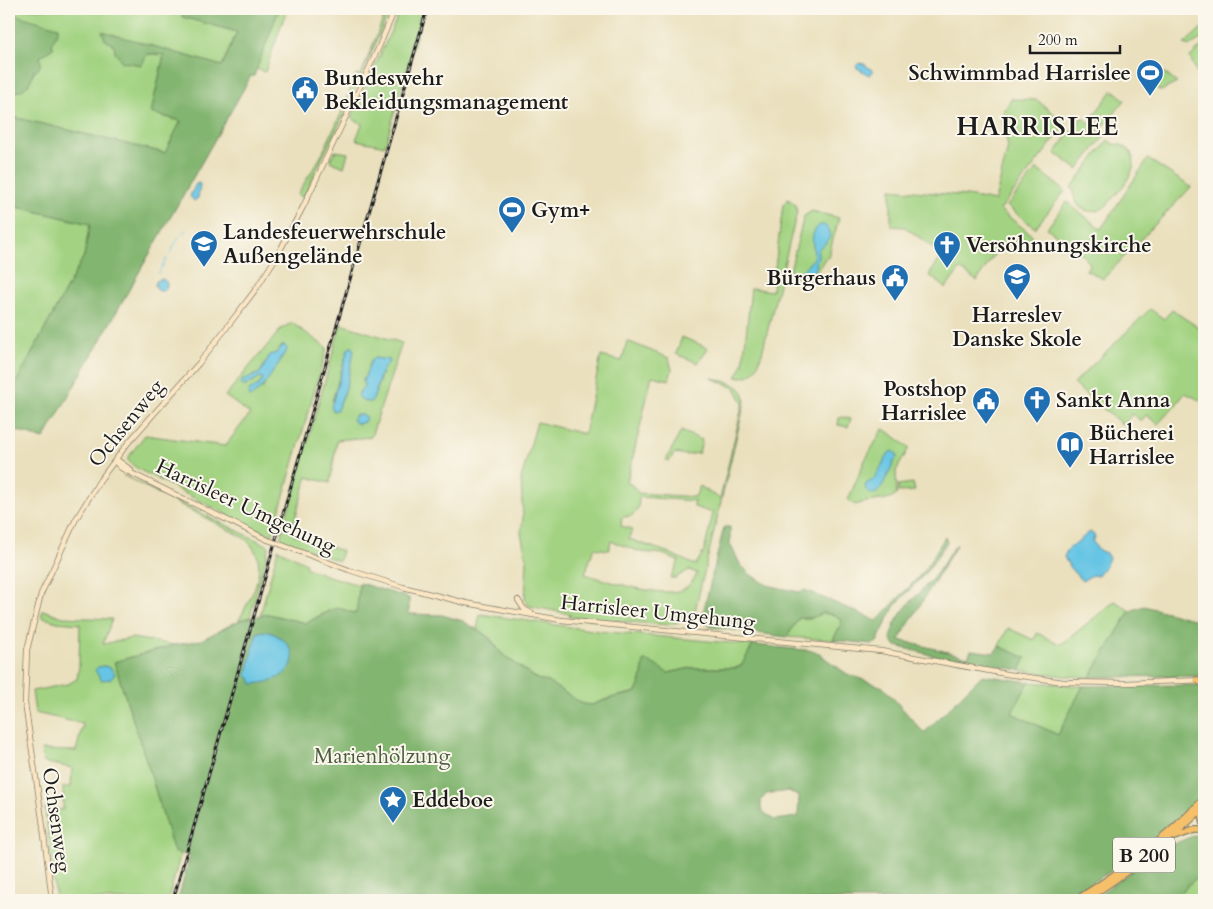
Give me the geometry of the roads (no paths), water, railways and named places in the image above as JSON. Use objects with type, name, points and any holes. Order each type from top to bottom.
[{"type":"highway","points":[[1197,680],[1204,682]]},
{"type":"highway","name":"B 200","points":[[1076,900],[1140,858],[1166,837],[1204,799]]},
{"type":"highway","points":[[1204,807],[1202,814],[1204,824]]},
{"type":"highway","name":"B 200","points":[[1084,900],[1142,861],[1169,840],[1204,807]]},
{"type":"highway","points":[[1169,840],[1194,830],[1204,830]]},
{"type":"main road","name":"Ochsenweg","points":[[52,900],[25,703],[27,650],[36,612],[47,579],[76,519],[106,472],[142,427],[199,362],[275,260],[303,207],[395,9]]},
{"type":"main road","name":"Harrisleer Umgehung","points":[[116,459],[117,464],[121,468],[268,540],[349,570],[466,603],[560,620],[881,651],[1006,674],[1064,682],[1124,683],[1197,680]]},
{"type":"main road","name":"Harrisleer Umgehung","points":[[116,459],[134,473]]},
{"type":"main road","points":[[106,472],[121,468]]},
{"type":"main road","points":[[518,600],[524,610],[535,615]]},
{"type":"water","points":[[859,63],[872,70],[872,73],[869,75],[857,68],[856,66]]},
{"type":"water","points":[[199,183],[198,198],[194,201],[190,196],[196,184]]},
{"type":"water","points":[[820,225],[824,225],[829,229],[830,236],[828,241],[818,249],[817,265],[811,280],[804,281],[801,274],[803,269],[814,258],[812,240],[816,229]]},
{"type":"water","points":[[161,279],[167,285],[161,291],[155,285]]},
{"type":"water","points":[[284,345],[287,348],[286,353],[281,357],[281,360],[264,385],[249,397],[248,392],[260,384],[263,378],[260,377],[245,386],[241,385],[242,381],[260,373],[270,355],[276,353]]},
{"type":"water","points":[[352,346],[354,351],[345,391],[337,410],[333,411],[331,407],[348,349]]},
{"type":"water","points":[[374,358],[390,360],[382,372],[373,399],[371,402],[366,402],[361,400],[358,394],[364,387],[363,380],[370,362]]},
{"type":"water","points":[[355,415],[367,417],[364,422],[358,424],[352,420]]},
{"type":"water","points":[[892,451],[897,454],[897,457],[884,482],[875,494],[869,493],[865,488],[866,484],[874,479]]},
{"type":"water","points":[[1090,532],[1094,535],[1095,538],[1092,540],[1098,550],[1106,553],[1109,558],[1097,576],[1092,575],[1082,581],[1070,568],[1064,557],[1067,550]]},
{"type":"water","points":[[263,631],[277,635],[288,645],[292,651],[292,664],[287,671],[275,679],[252,684],[250,678],[246,676],[257,633]]},
{"type":"water","points":[[98,667],[111,668],[115,674],[111,679],[101,680],[95,670]]},
{"type":"waterway","points":[[181,234],[188,229]]},
{"type":"waterway","points":[[170,253],[179,237]]},
{"type":"waterway","points":[[158,274],[167,258]]},
{"type":"railway","points":[[173,900],[427,9]]},
{"type":"place","name":"Schwimmbad Harrislee","points":[[1150,97]]},
{"type":"place","name":"Bundeswehr Bekleidungsmanagement","points":[[305,114]]},
{"type":"place","name":"Gym+","points":[[512,234]]},
{"type":"place","name":"Landesfeuerwehrschule Außengelände","points":[[204,268]]},
{"type":"place","name":"Versöhnungskirche","points":[[947,269]]},
{"type":"place","name":"Harreslev Danske Skole","points":[[1017,301]]},
{"type":"place","name":"Bürgerhaus","points":[[895,302]]},
{"type":"place","name":"Sankt Anna","points":[[1037,424]]},
{"type":"place","name":"Postshop Harrislee","points":[[986,425]]},
{"type":"place","name":"Bücherei Harrislee","points":[[1070,469]]},
{"type":"place","name":"Eddeboe","points":[[393,824]]},
{"type":"district","name":"HARRISLEE","points":[[1038,126]]},
{"type":"park label","name":"Marienhölzung","points":[[382,756]]}]
